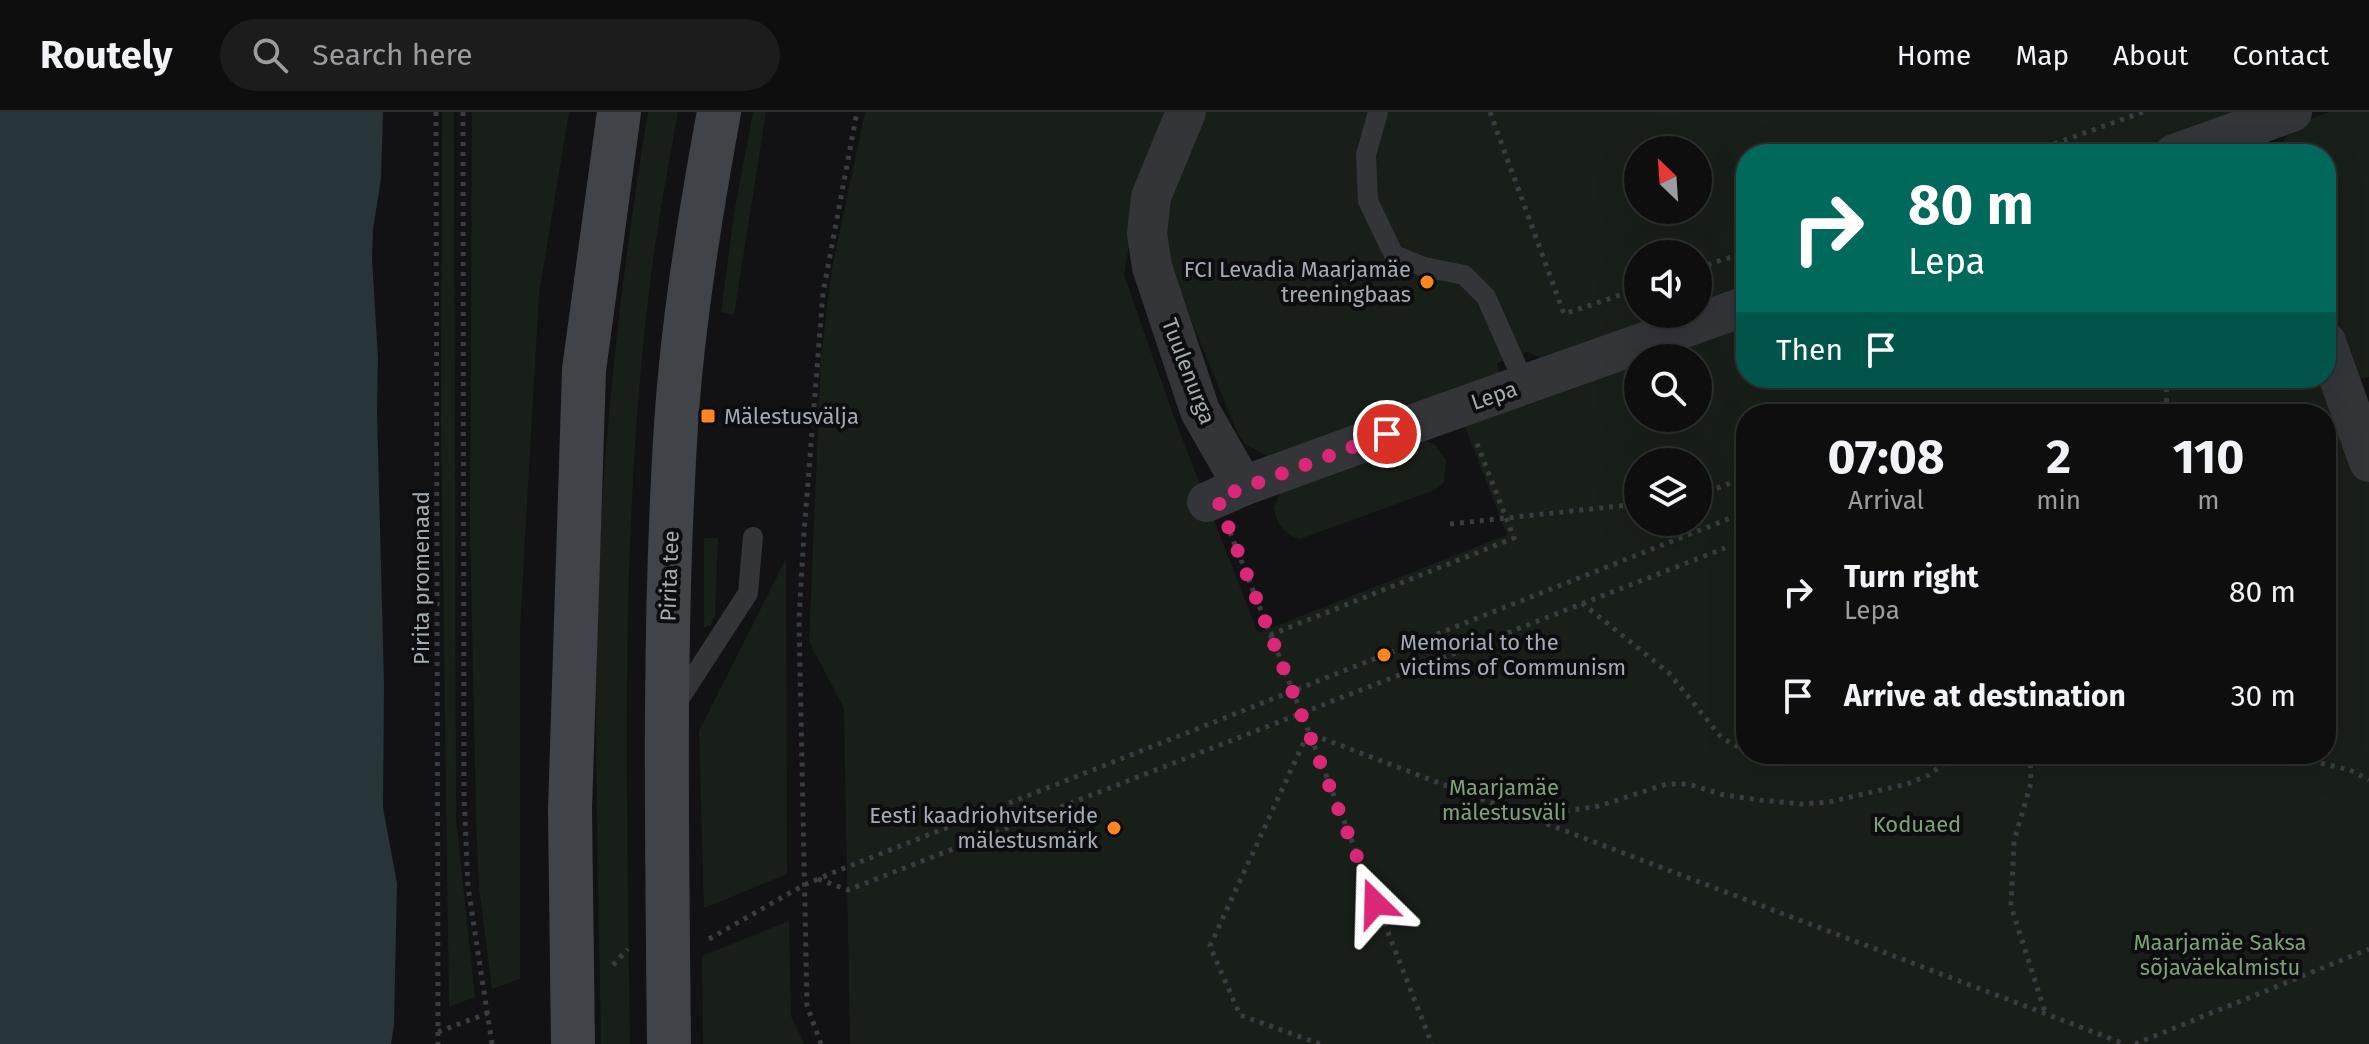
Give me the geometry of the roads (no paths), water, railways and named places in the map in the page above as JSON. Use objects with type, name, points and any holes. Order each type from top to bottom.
[{"type":"main road","points":[[573,1044],[570,810],[584,370],[619,112]]},
{"type":"main road","name":"Pirita tee","points":[[669,1044],[667,612],[676,422],[699,223],[719,112]]},
{"type":"street","name":"Tuulenurga","points":[[1186,112],[1151,197],[1147,234],[1152,267],[1200,411],[1223,496]]},
{"type":"street","points":[[2254,141],[2292,112]]},
{"type":"street","name":"Lepa","points":[[1223,496],[1736,310]]},
{"type":"street","points":[[2336,370],[2369,462]]},
{"type":"lane","points":[[1378,112],[1366,155],[1368,201],[1394,255],[1424,267],[1464,275],[1486,297],[1525,385]]},
{"type":"lane","points":[[667,717],[748,593],[753,537]]},
{"type":"place","name":"FCI Levadia Maarjamäe treeningbaas","points":[[1427,282]]},
{"type":"place","name":"Mälestusvälja","points":[[708,416]]},
{"type":"place","name":"Memorial to the victims of Communism","points":[[1384,655]]},
{"type":"place","name":"Eesti kaadriohvitseride mälestusmärk","points":[[1114,828]]},
{"type":"park label","name":"Maarjamäe mälestusväli","points":[[1504,800]]},
{"type":"park label","name":"Koduaed","points":[[1917,824]]},
{"type":"park label","name":"Maarjamäe Saksa sõjaväekalmistu","points":[[2220,954]]}]
